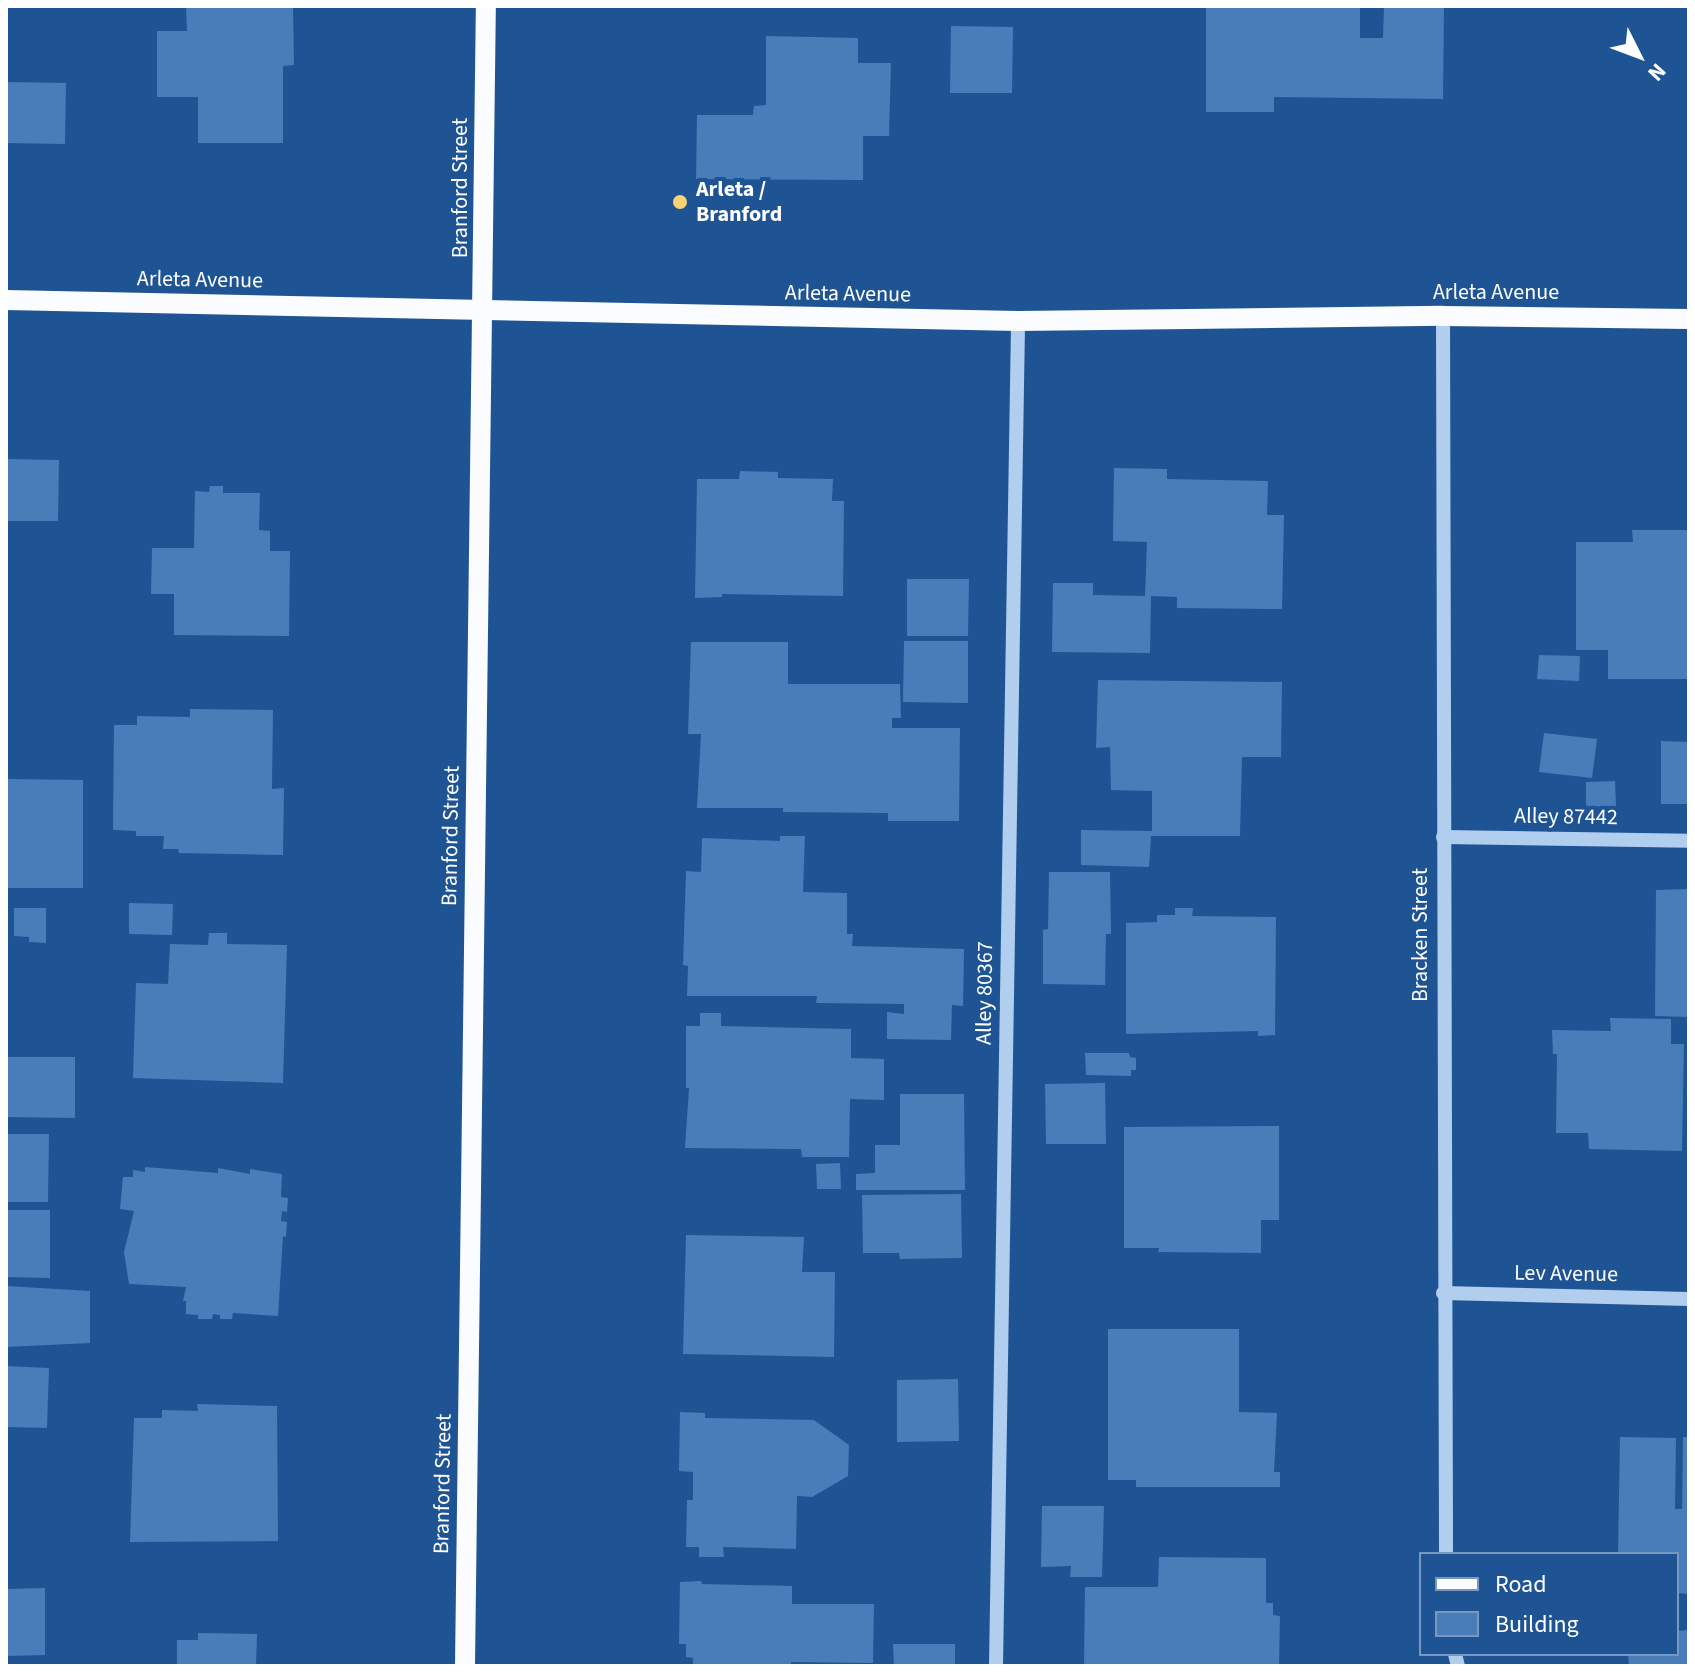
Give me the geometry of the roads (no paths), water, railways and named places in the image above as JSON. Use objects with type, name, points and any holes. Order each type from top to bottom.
[{"type":"main road","name":"Branford Street","points":[[465,1666],[486,6]]},
{"type":"main road","name":"Arleta Avenue","points":[[6,300],[1018,321],[1443,316],[1689,319]]},
{"type":"street","name":"Bracken Street","points":[[1443,316],[1446,1552]]},
{"type":"street","name":"Alley 80367","points":[[996,1666],[1018,321]]},
{"type":"street","name":"Alley 87442","points":[[1443,837],[1689,841]]},
{"type":"street","name":"Lev Avenue","points":[[1443,1293],[1689,1299]]},
{"type":"place","name":"Arleta / Branford","points":[[680,202]]}]
